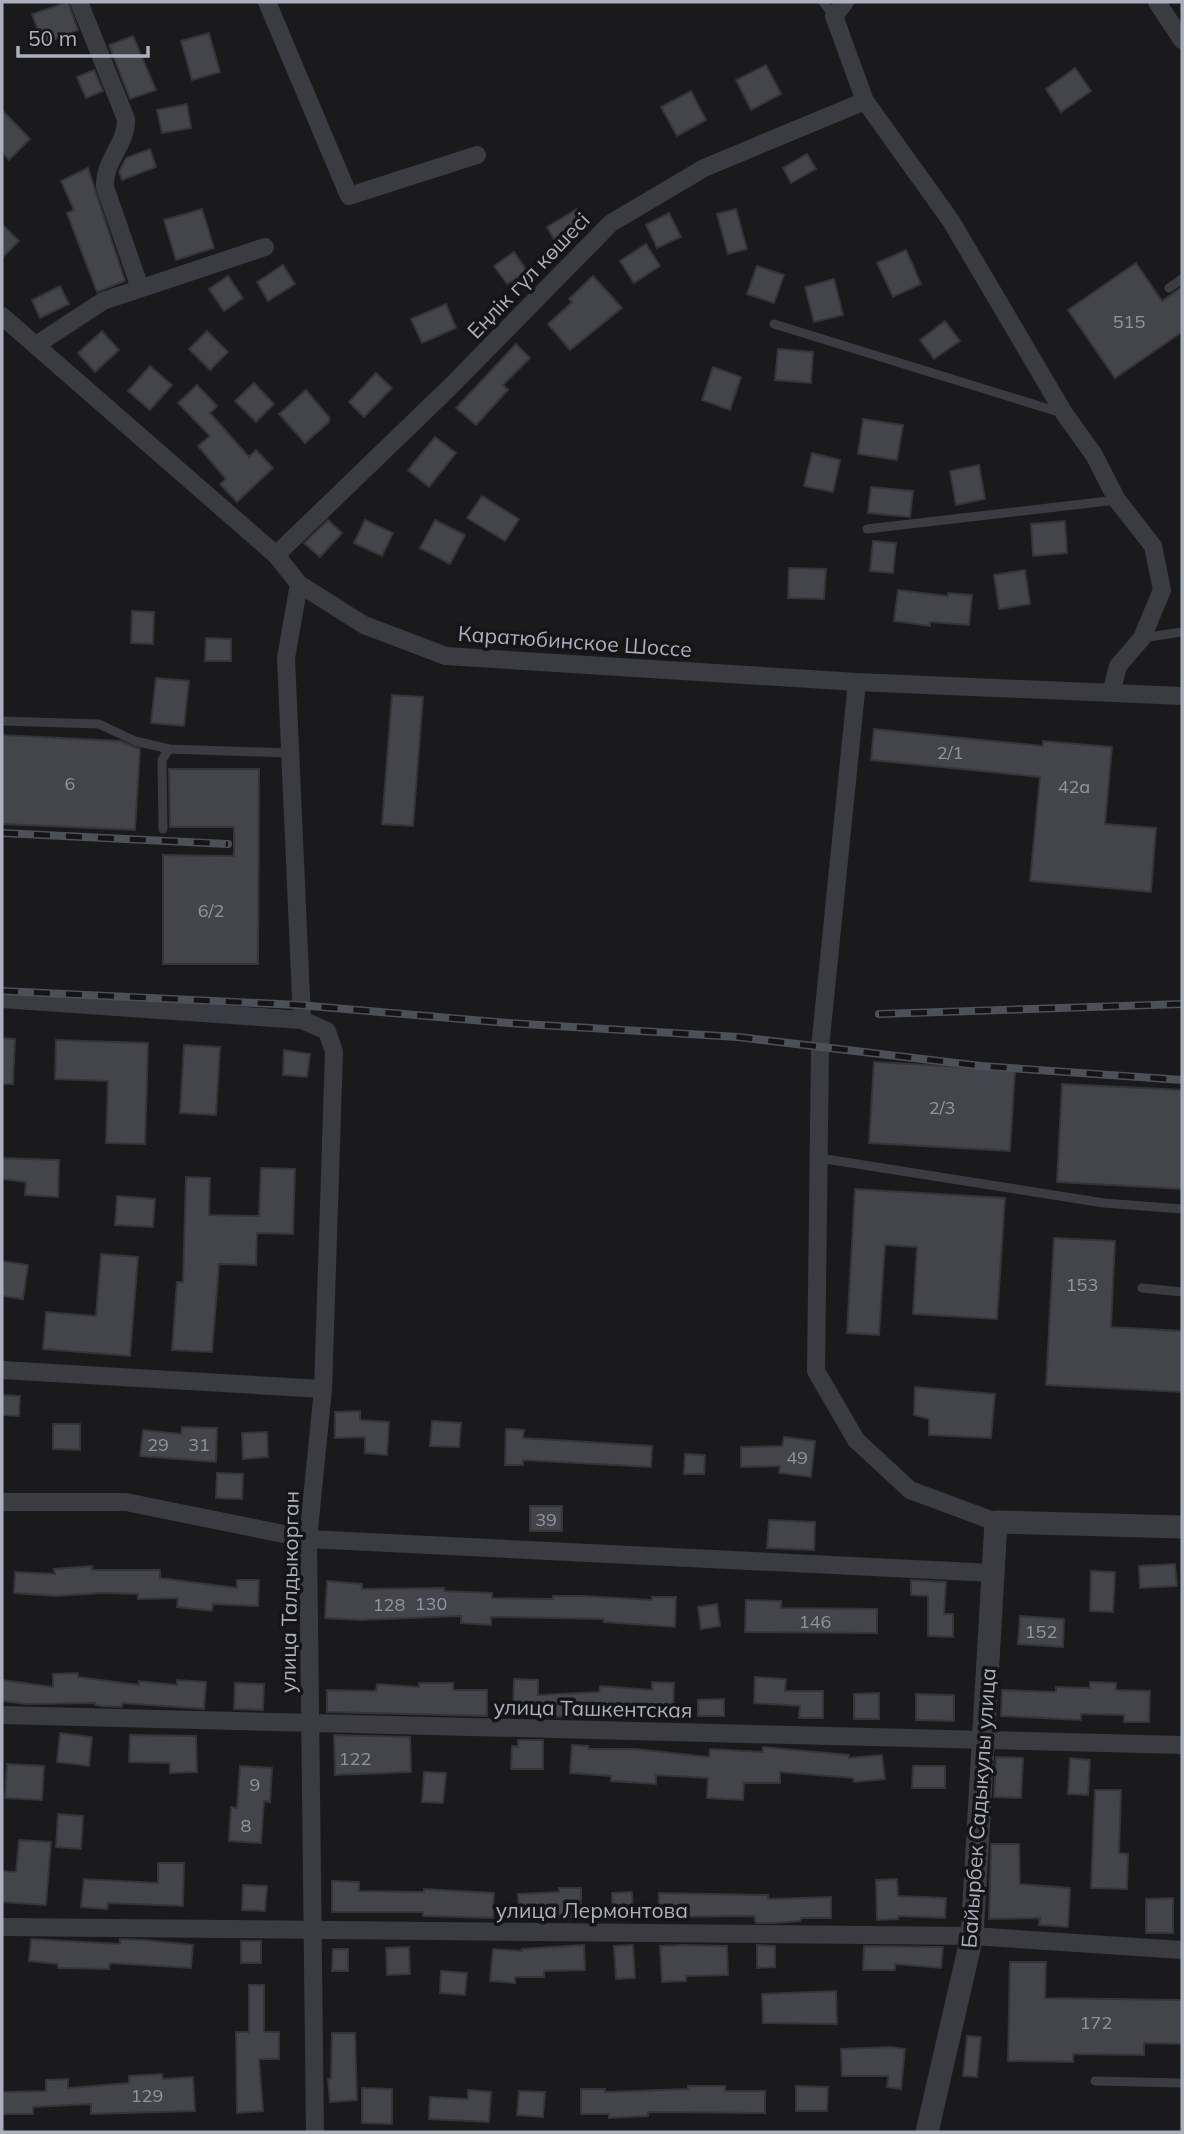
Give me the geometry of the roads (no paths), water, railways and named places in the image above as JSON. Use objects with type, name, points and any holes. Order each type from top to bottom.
[{"type":"street","points":[[79,2],[126,119],[127,130],[104,174],[105,187],[140,288]]},
{"type":"street","points":[[267,2],[349,196],[477,155]]},
{"type":"street","points":[[1157,2],[1182,40]]},
{"type":"street","points":[[834,6],[865,101],[951,220],[1063,413],[1094,455],[1118,500],[1153,546],[1163,590],[1142,638],[1118,666],[1111,693]]},
{"type":"street","name":"Еңлік гүл көшесі","points":[[276,555],[450,387],[611,223],[704,168],[865,101]]},
{"type":"street","points":[[36,345],[103,301],[265,247]]},
{"type":"street","name":"Каратюбинское Шоссе","points":[[2,316],[276,555],[299,584],[364,625],[446,656],[857,682],[1182,696]]},
{"type":"street","points":[[2,999],[302,1020],[288,754],[286,658],[299,584]]},
{"type":"street","points":[[857,682],[820,1048],[816,1371],[856,1440],[910,1490],[996,1522],[1182,1527]]},
{"type":"street","name":"улица Талдыкорган","points":[[302,1020],[327,1031],[334,1052],[323,1389],[308,1539],[315,2132]]},
{"type":"street","points":[[2,1370],[323,1389]]},
{"type":"street","points":[[2,1502],[126,1502],[308,1539],[993,1573]]},
{"type":"street","name":"Байырбек Садыкулы улица","points":[[927,2132],[972,1936],[996,1522]]},
{"type":"street","name":"улица Ташкентская","points":[[2,1715],[1182,1745]]},
{"type":"street","name":"улица Лермонтова","points":[[2,1927],[972,1936],[1182,1950]]},
{"type":"lane","points":[[1169,288],[1182,279]]},
{"type":"lane","points":[[774,324],[1063,413]]},
{"type":"lane","points":[[867,528],[1118,500]]},
{"type":"lane","points":[[1142,638],[1182,632]]},
{"type":"lane","points":[[2,721],[99,724],[135,741],[169,749],[288,754]]},
{"type":"lane","points":[[163,829],[162,760],[169,749]]},
{"type":"lane","points":[[818,1158],[1104,1203],[1182,1209]]},
{"type":"lane","points":[[1142,1288],[1182,1292]]},
{"type":"lane","points":[[1095,2081],[1182,2083]]},
{"type":"railway","points":[[2,833],[228,844]]},
{"type":"railway","points":[[2,991],[299,1005],[508,1023],[738,1037],[981,1066],[1182,1080]]},
{"type":"railway","points":[[879,1014],[1182,1004]]}]
